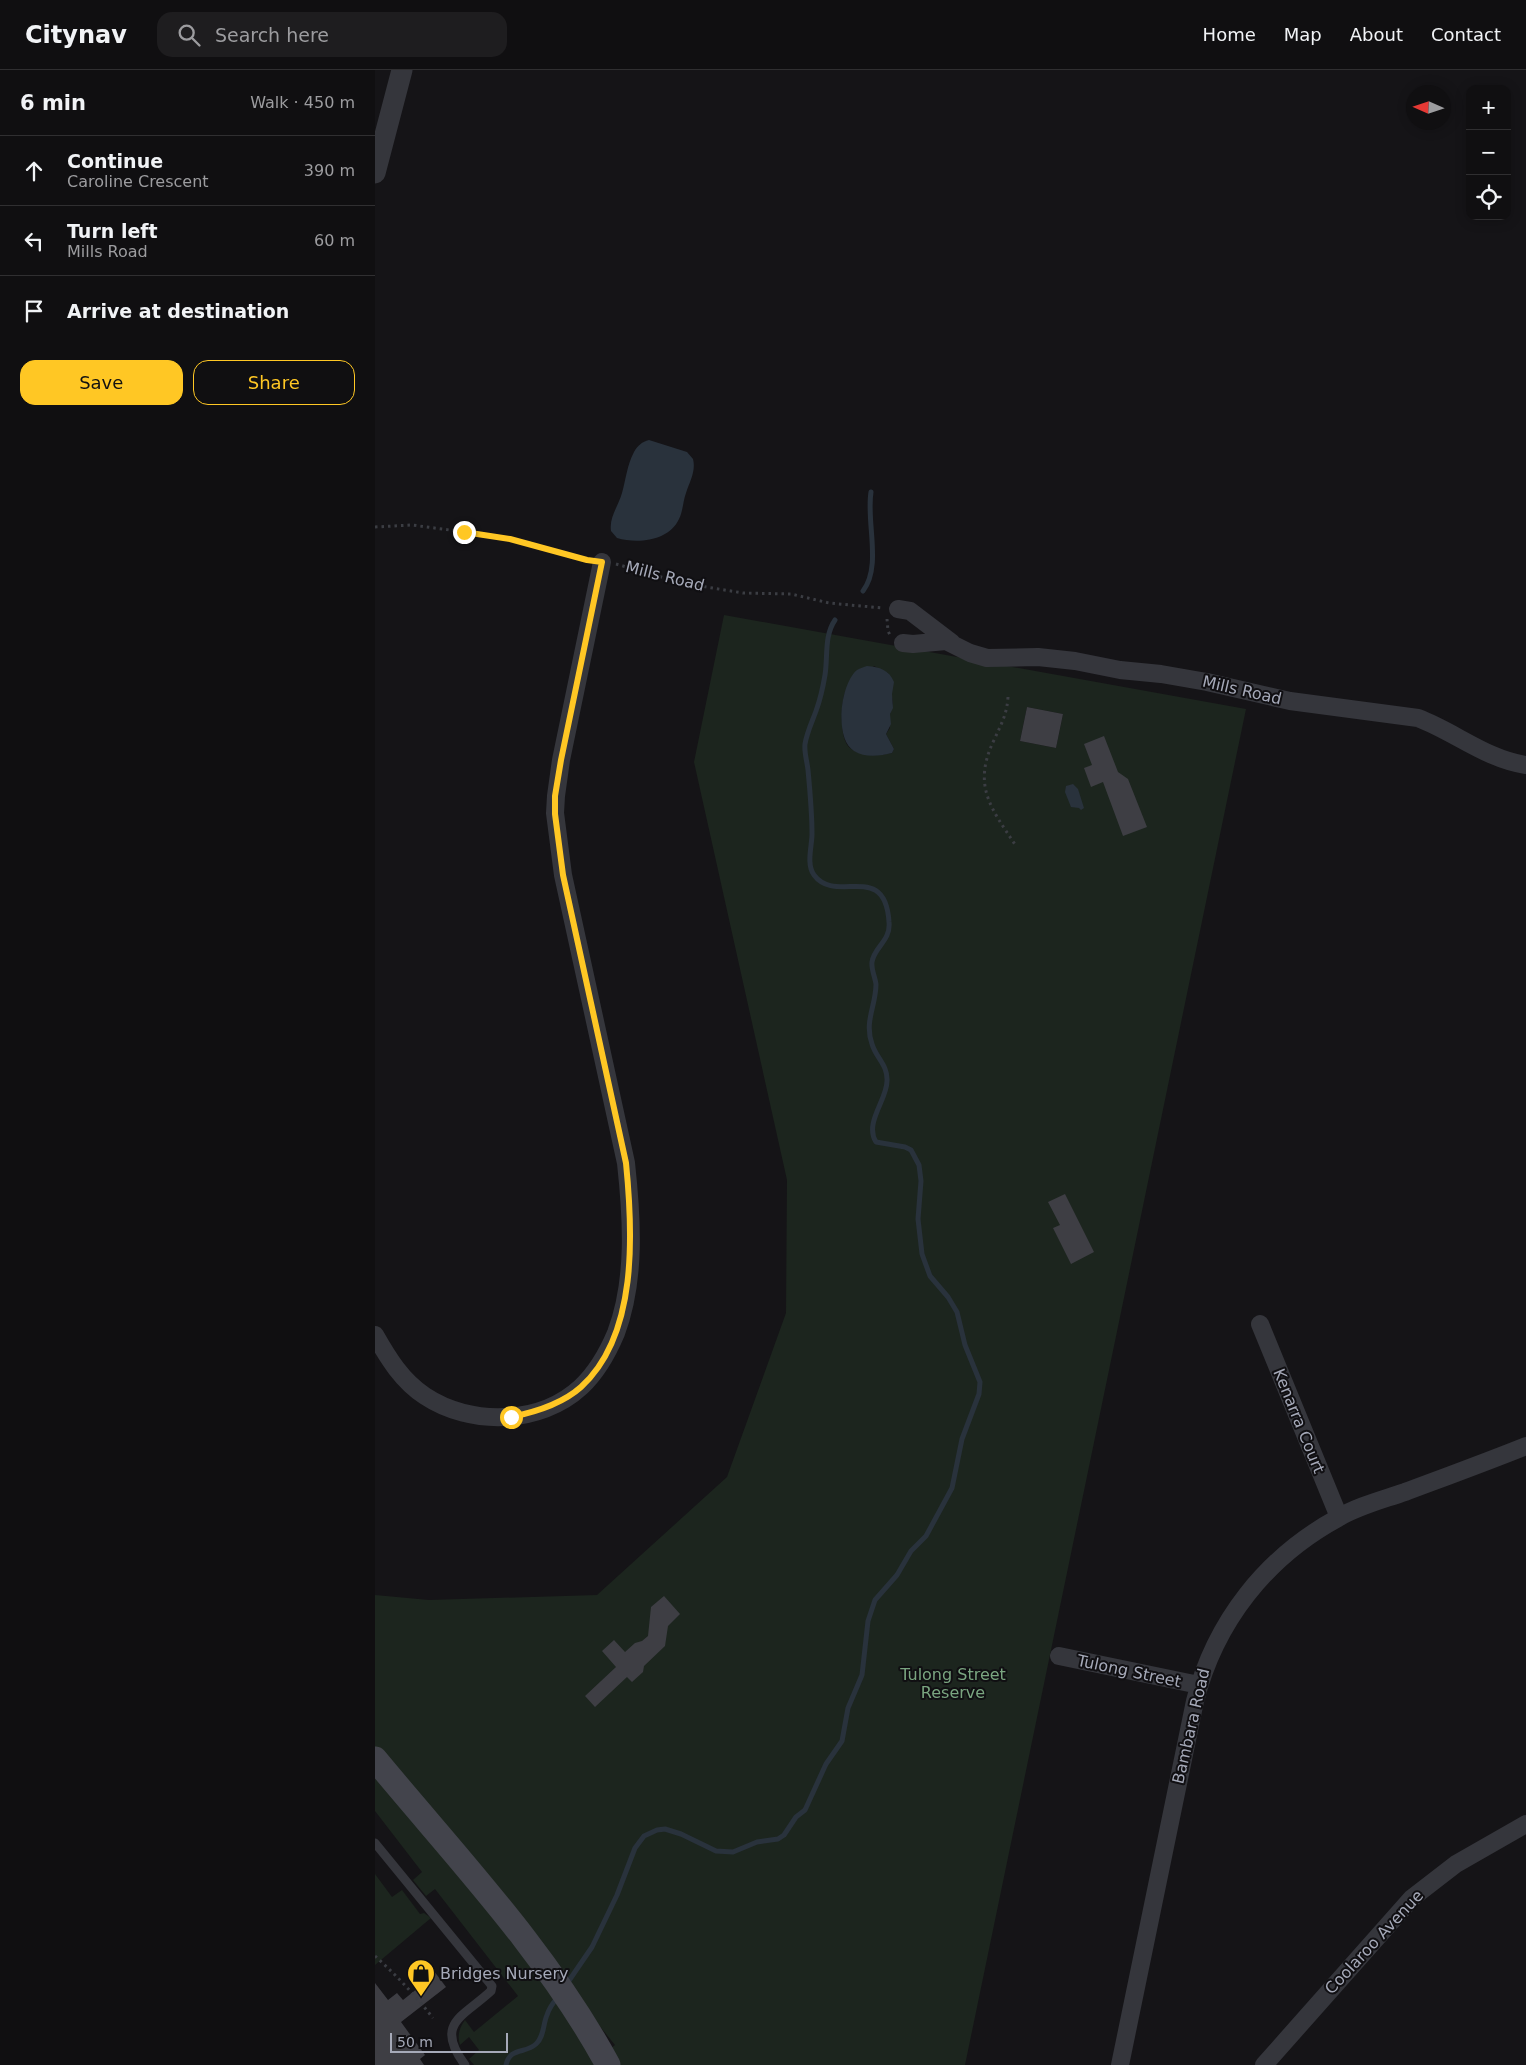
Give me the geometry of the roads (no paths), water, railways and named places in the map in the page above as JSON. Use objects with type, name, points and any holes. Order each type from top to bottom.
[{"type":"main road","points":[[375,1759],[554,1978],[572,2003],[608,2065]]},
{"type":"street","points":[[375,173],[402,70]]},
{"type":"street","points":[[375,1335],[392,1364],[424,1396],[463,1413],[488,1417],[511,1417],[539,1410],[556,1403],[580,1388],[600,1364],[620,1319],[625,1297],[629,1251],[630,1210],[626,1163],[563,875],[555,814],[555,796],[561,760],[602,562]]},
{"type":"street","name":"Mills Road","points":[[898,609],[910,611],[970,653],[987,658],[1038,657],[1075,661],[1120,670],[1161,674],[1207,682],[1290,701],[1418,718],[1438,726],[1465,742],[1498,757],[1526,766]]},
{"type":"street","name":"Mills Road","points":[[903,643],[952,642]]},
{"type":"street","name":"Kenarra Court","points":[[1260,1324],[1339,1517]]},
{"type":"street","name":"Bambara Road","points":[[1120,2065],[1199,1685],[1214,1646],[1247,1593],[1277,1560],[1339,1517],[1526,1446]]},
{"type":"street","name":"Tulong Street","points":[[1059,1656],[1199,1685]]},
{"type":"street","name":"Coolaroo Avenue","points":[[1264,2065],[1412,1898],[1456,1864],[1526,1824]]},
{"type":"lane","points":[[375,1843],[492,1986],[489,1994],[463,2014],[454,2025],[451,2040],[453,2047],[465,2065]]},
{"type":"waterway","points":[[863,591],[869,581],[873,557],[871,492]]},
{"type":"waterway","points":[[566,1985],[592,1947],[617,1895],[635,1848],[644,1836],[657,1830],[665,1829],[681,1834],[716,1851],[733,1852],[757,1842],[778,1839],[784,1835],[796,1817],[805,1810],[826,1764],[842,1741],[848,1708],[862,1675],[868,1621],[875,1600],[897,1575],[911,1551],[926,1536],[952,1488],[962,1439],[979,1394],[980,1382],[965,1345],[957,1312],[948,1297],[930,1276],[922,1254],[918,1219],[921,1181],[919,1165],[911,1150],[905,1147],[876,1142],[873,1135],[874,1119],[884,1096],[887,1081],[886,1070],[874,1049],[869,1028],[876,984],[872,962],[873,957],[889,929],[886,903],[879,893],[869,888],[834,886],[823,883],[814,875],[810,866],[812,818],[805,744],[821,693],[825,675],[829,633],[835,620]]},
{"type":"waterway","points":[[506,2065],[508,2059],[514,2053],[532,2047],[539,2041],[549,2010],[557,1998]]},
{"type":"place","name":"Bridges Nursery","points":[[421,1997]]},
{"type":"park label","name":"Tulong Street Reserve","points":[[953,1683]]}]
